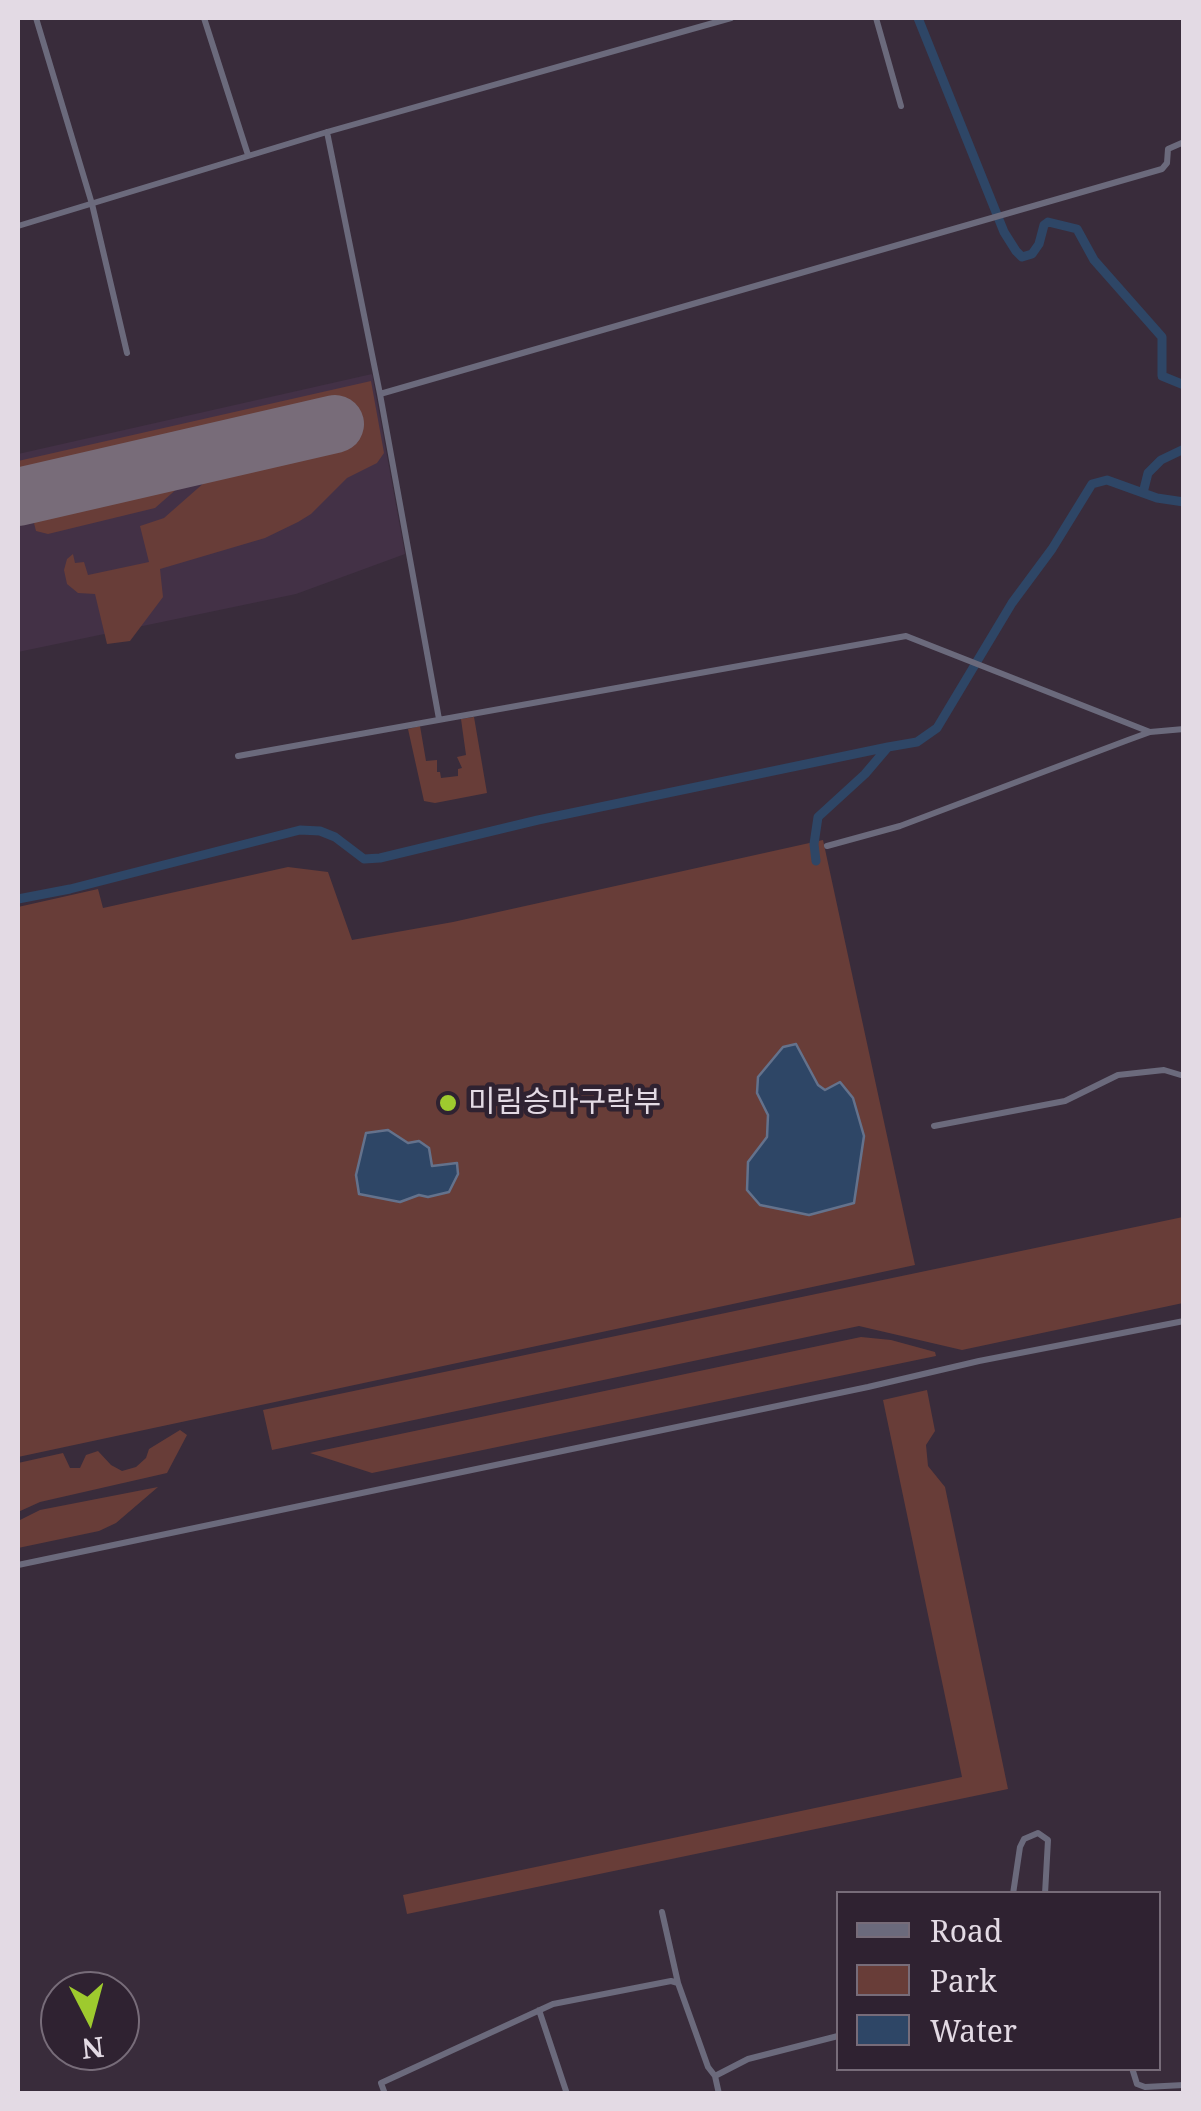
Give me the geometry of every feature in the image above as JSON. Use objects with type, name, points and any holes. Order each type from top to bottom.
[{"type":"street","points":[[36,18],[92,204],[128,352]]},
{"type":"street","points":[[204,18],[248,155]]},
{"type":"street","points":[[18,226],[326,132],[731,18]]},
{"type":"street","points":[[876,18],[901,106]]},
{"type":"street","points":[[326,132],[380,394],[440,719]]},
{"type":"street","points":[[380,394],[1162,168],[1168,163],[1168,149],[1184,142]]},
{"type":"street","points":[[238,756],[906,636],[1150,732]]},
{"type":"street","points":[[827,846],[900,826],[1150,732],[1184,729]]},
{"type":"street","points":[[934,1126],[1066,1101],[1118,1074],[1164,1070],[1184,1076]]},
{"type":"street","points":[[18,1566],[979,1361],[1184,1321]]},
{"type":"street","points":[[1013,1891],[1020,1847],[1024,1840],[1038,1834],[1048,1840],[1045,1891]]},
{"type":"street","points":[[662,1912],[678,1983],[719,2094]]},
{"type":"street","points":[[384,2094],[381,2082],[553,2004],[678,1983]]},
{"type":"street","points":[[539,2010],[567,2094]]},
{"type":"street","points":[[715,2076],[748,2059],[836,2037]]},
{"type":"street","points":[[1133,2071],[1137,2084],[1144,2087],[1184,2085]]},
{"type":"shaded area","points":[[372,374],[405,554],[296,594],[18,652],[18,454]]},
{"type":"green space","points":[[371,381],[384,453],[377,463],[347,478],[298,522],[265,538],[160,569],[163,597],[130,641],[107,644],[95,594],[78,593],[67,584],[67,559],[73,554],[75,563],[84,562],[88,575],[149,562],[140,526],[164,518],[230,460],[341,437],[336,411],[18,482],[18,461]]},
{"type":"green space","points":[[182,472],[187,480],[155,508],[48,534],[36,531],[32,515],[37,506]]},
{"type":"green space","points":[[474,717],[487,793],[435,803],[424,801],[408,729],[420,726],[426,761],[437,760],[441,778],[458,776],[458,769],[462,768],[457,757],[466,755],[461,719]]},
{"type":"green space","name":"미림승마구락부","points":[[823,840],[915,1265],[18,1457],[18,907],[98,889],[103,908],[288,867],[328,872],[352,940],[453,922]]},
{"type":"green space","points":[[1183,1217],[1183,1303],[962,1350],[859,1326],[272,1450],[263,1410]]},
{"type":"green space","points":[[861,1337],[891,1340],[935,1352],[936,1356],[372,1473],[310,1453]]},
{"type":"green space","points":[[927,1390],[935,1431],[926,1445],[928,1466],[945,1487],[1008,1789],[407,1914],[403,1895],[962,1777],[883,1400]]},
{"type":"green space","points":[[180,1430],[187,1435],[167,1473],[40,1502],[18,1512],[18,1463],[63,1453],[70,1468],[80,1468],[86,1455],[98,1451],[122,1471],[136,1467],[149,1449]]},
{"type":"green space","points":[[158,1487],[116,1523],[99,1531],[18,1548],[18,1521],[40,1510]]},
{"type":"water","points":[[796,1044],[818,1085],[825,1090],[840,1082],[853,1098],[864,1136],[854,1203],[809,1215],[760,1205],[747,1190],[748,1162],[767,1137],[768,1115],[757,1093],[758,1077],[783,1047]]},
{"type":"water","points":[[388,1130],[408,1143],[419,1141],[429,1148],[432,1166],[457,1163],[458,1174],[449,1192],[419,1195],[400,1202],[359,1194],[356,1175],[366,1133]]},
{"type":"waterway","points":[[918,18],[1004,232],[1016,251],[1022,257],[1032,254],[1048,222],[1077,229],[1094,260],[1162,337],[1162,376],[1184,385]]},
{"type":"waterway","points":[[1143,493],[1148,473],[1161,460],[1184,449]]},
{"type":"waterway","points":[[816,861],[818,817],[888,747],[917,742],[937,728],[1012,603],[1052,549],[1092,484],[1107,480],[1157,498],[1184,502]]},
{"type":"waterway","points":[[18,899],[300,830],[335,837],[364,859],[380,858],[538,820],[888,747]]},
{"type":"runway","points":[[18,497],[335,424]]},
{"type":"place","name":"미림승마구락부","points":[[448,1103]]}]
